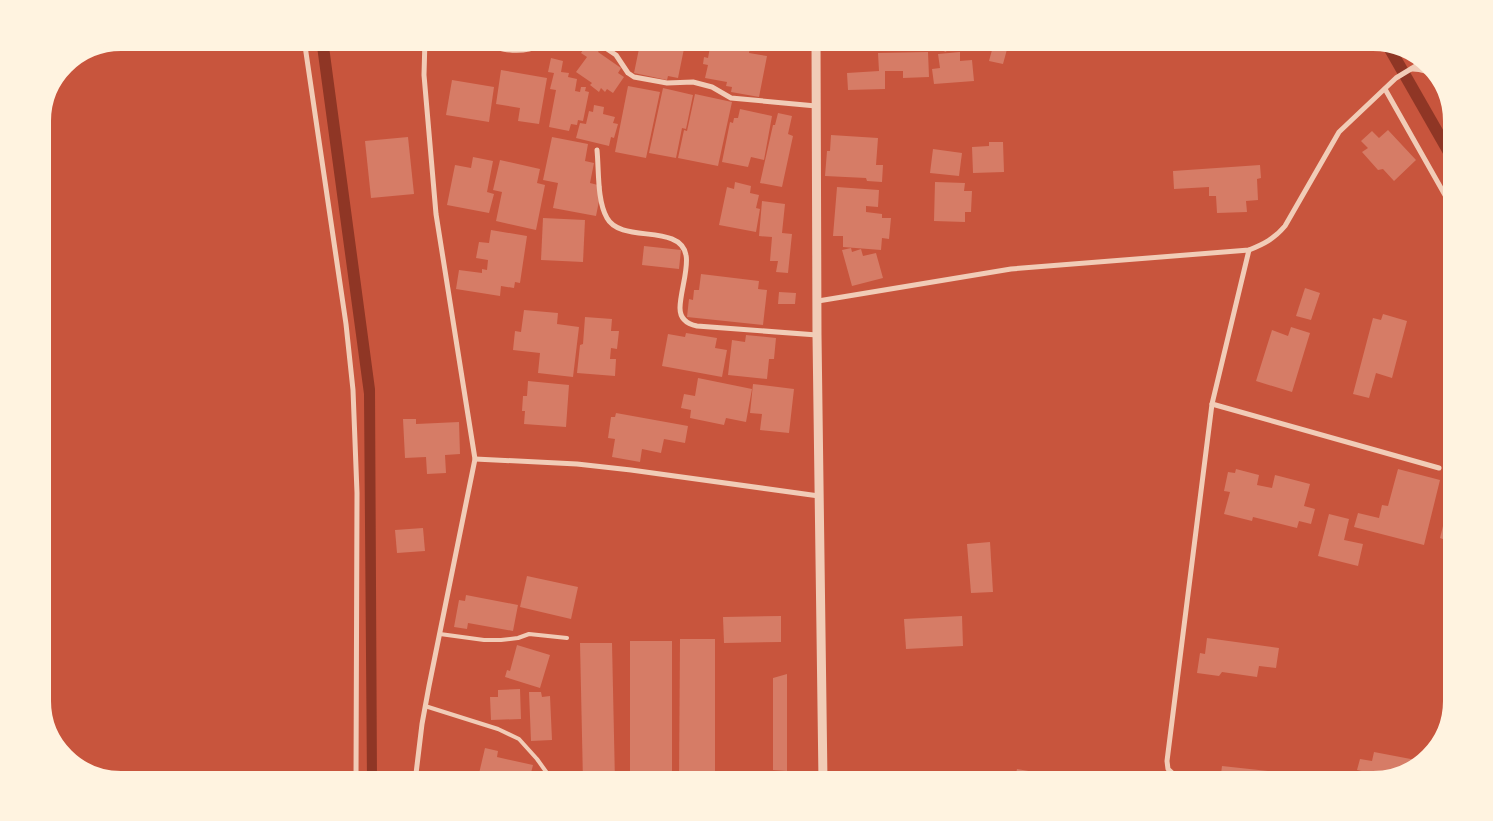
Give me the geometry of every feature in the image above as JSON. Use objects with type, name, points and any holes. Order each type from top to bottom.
[{"type":"street","points":[[305,48],[346,324],[353,390],[357,493],[356,774]]},
{"type":"street","points":[[416,774],[425,706],[475,460],[436,214],[424,75],[426,48]]},
{"type":"street","points":[[503,48],[520,50],[531,48]]},
{"type":"street","points":[[606,48],[616,55],[628,73],[634,77],[667,83],[693,82],[712,87],[731,98],[816,106]]},
{"type":"street","points":[[816,48],[817,335],[823,774]]},
{"type":"street","points":[[818,301],[1010,269],[1249,250],[1267,243],[1276,237],[1285,226],[1334,138],[1396,78],[1419,64]]},
{"type":"street","points":[[1411,69],[1426,71]]},
{"type":"street","points":[[1385,89],[1445,195]]},
{"type":"street","points":[[598,150],[601,200],[608,221],[619,229],[672,239],[681,244],[684,249],[686,260],[680,313],[684,321],[697,326],[817,335]]},
{"type":"street","points":[[1173,774],[1168,769],[1166,761],[1212,404],[1249,250]]},
{"type":"street","points":[[1212,404],[1439,468]]},
{"type":"street","points":[[475,460],[577,464],[819,496]]},
{"type":"lane","points":[[440,634],[484,640],[510,639],[529,634],[567,638]]},
{"type":"lane","points":[[425,706],[498,729],[519,739],[547,773]]},
{"type":"shaded area","points":[[317,48],[329,48],[375,389],[377,774],[367,774],[364,394]]},
{"type":"shaded area","points":[[1383,49],[1399,52],[1445,133],[1445,157]]},
{"type":"building","points":[[584,48],[599,48],[600,49],[598,52],[621,68],[618,73],[624,77],[613,93],[607,89],[605,92],[601,88],[599,92],[590,85],[592,83],[576,72],[587,57],[581,53]]},
{"type":"building","points":[[639,48],[684,48],[678,78],[668,76],[667,80],[634,73]]},
{"type":"building","points":[[710,48],[750,48],[749,53],[767,56],[759,97],[731,92],[732,87],[726,86],[727,82],[705,78],[708,65],[703,64],[704,57],[708,58]]},
{"type":"building","points":[[936,48],[948,48],[946,52]]},
{"type":"building","points":[[993,48],[1007,48],[1003,64],[989,61]]},
{"type":"building","points":[[928,52],[929,77],[903,78],[903,71],[885,71],[885,89],[848,90],[847,73],[879,71],[878,53]]},
{"type":"building","points":[[960,52],[960,61],[972,60],[974,81],[934,84],[932,69],[940,68],[938,54]]},
{"type":"building","points":[[551,58],[563,61],[561,72],[569,73],[568,77],[577,79],[575,91],[580,92],[581,87],[586,87],[585,91],[589,92],[583,121],[578,120],[577,125],[571,124],[569,131],[549,127],[556,90],[550,89],[554,73],[548,72]]},
{"type":"building","points":[[501,70],[547,78],[539,124],[518,121],[520,108],[496,104]]},
{"type":"building","points":[[452,80],[494,87],[489,122],[446,115]]},
{"type":"building","points":[[628,86],[660,92],[646,158],[615,152]]},
{"type":"building","points":[[663,88],[693,95],[686,129],[682,128],[676,158],[649,153]]},
{"type":"building","points":[[695,94],[732,102],[718,166],[678,158],[684,130],[687,131]]},
{"type":"building","points":[[594,105],[604,107],[603,114],[615,117],[613,123],[618,124],[614,138],[611,137],[609,146],[576,138],[580,123],[586,124],[589,111],[593,112]]},
{"type":"building","points":[[740,109],[772,116],[764,160],[751,157],[748,167],[722,162],[730,122],[733,123],[734,118],[738,118]]},
{"type":"building","points":[[778,113],[792,116],[788,134],[793,136],[782,187],[760,183],[773,125],[775,125]]},
{"type":"building","points":[[1388,130],[1416,160],[1394,181],[1383,169],[1378,170],[1362,152],[1368,148],[1361,141],[1372,131],[1379,138]]},
{"type":"building","points":[[831,135],[878,138],[876,165],[883,165],[882,182],[867,181],[866,178],[825,176],[827,151],[830,151]]},
{"type":"building","points":[[408,137],[414,194],[371,198],[365,141]]},
{"type":"building","points":[[552,137],[588,144],[585,161],[594,163],[590,183],[602,186],[596,216],[553,208],[558,183],[543,180]]},
{"type":"building","points":[[989,142],[1003,142],[1004,172],[973,173],[972,147],[989,146]]},
{"type":"building","points":[[933,149],[962,153],[959,176],[930,173]]},
{"type":"building","points":[[473,157],[493,161],[487,192],[494,194],[489,213],[447,205],[455,165],[471,168]]},
{"type":"building","points":[[500,160],[540,169],[537,183],[545,185],[536,230],[496,221],[502,192],[493,190]]},
{"type":"building","points":[[1260,165],[1261,178],[1257,179],[1258,200],[1246,201],[1247,212],[1217,213],[1216,196],[1209,196],[1209,187],[1174,189],[1173,171]]},
{"type":"building","points":[[735,182],[751,186],[750,193],[759,195],[756,208],[760,209],[756,232],[719,225],[727,187],[734,189]]},
{"type":"building","points":[[935,182],[965,183],[964,191],[972,191],[971,212],[965,212],[965,222],[934,221]]},
{"type":"building","points":[[837,187],[879,190],[878,207],[866,206],[866,212],[882,214],[882,218],[891,218],[889,239],[882,238],[881,250],[843,247],[843,236],[833,236]]},
{"type":"building","points":[[762,201],[785,204],[782,233],[792,234],[788,273],[776,272],[778,261],[770,261],[772,237],[759,236]]},
{"type":"building","points":[[543,218],[585,220],[583,262],[541,260]]},
{"type":"building","points":[[491,230],[527,236],[520,283],[515,282],[514,288],[501,286],[500,296],[456,289],[459,270],[482,273],[482,269],[487,270],[488,260],[476,258],[479,242],[489,243]]},
{"type":"building","points":[[644,246],[681,250],[679,269],[642,265]]},
{"type":"building","points":[[851,248],[852,252],[861,249],[863,256],[876,253],[883,278],[852,286],[842,250]]},
{"type":"building","points":[[701,274],[759,281],[758,289],[767,290],[763,325],[687,317],[689,299],[693,300],[694,290],[699,290]]},
{"type":"building","points":[[1305,288],[1320,293],[1311,320],[1296,316]]},
{"type":"building","points":[[779,292],[796,293],[795,304],[778,304]]},
{"type":"building","points":[[524,310],[558,313],[557,324],[579,327],[573,377],[538,373],[540,353],[513,350],[515,331],[521,332]]},
{"type":"building","points":[[1383,314],[1407,321],[1392,378],[1376,373],[1369,398],[1353,394],[1373,318],[1381,320]]},
{"type":"building","points":[[585,317],[612,319],[611,331],[619,331],[617,349],[611,348],[610,359],[616,359],[615,376],[577,373],[580,345],[583,344]]},
{"type":"building","points":[[1291,327],[1310,333],[1292,392],[1256,381],[1272,330],[1288,336]]},
{"type":"building","points":[[686,333],[717,338],[715,348],[727,350],[722,377],[662,366],[668,334],[685,337]]},
{"type":"building","points":[[746,335],[776,338],[774,359],[769,359],[767,379],[728,375],[732,340],[745,342]]},
{"type":"building","points":[[698,378],[752,389],[746,422],[726,418],[724,425],[690,418],[691,410],[681,408],[684,394],[695,396]]},
{"type":"building","points":[[528,381],[569,385],[566,427],[524,424],[525,411],[522,411],[523,396],[527,396]]},
{"type":"building","points":[[753,384],[794,389],[789,433],[760,430],[762,414],[750,413]]},
{"type":"building","points":[[616,413],[688,426],[685,443],[664,439],[661,453],[642,449],[640,462],[612,457],[615,439],[608,438],[611,417],[615,417]]},
{"type":"building","points":[[403,419],[416,419],[416,424],[459,422],[460,454],[445,455],[446,473],[427,474],[426,457],[405,458]]},
{"type":"building","points":[[1236,469],[1259,475],[1257,485],[1272,488],[1275,475],[1310,484],[1304,506],[1315,509],[1311,524],[1299,521],[1297,528],[1253,517],[1252,521],[1224,514],[1230,492],[1224,491],[1228,472],[1235,473]]},
{"type":"building","points":[[1398,469],[1440,480],[1424,545],[1354,527],[1358,513],[1379,518],[1382,505],[1388,506]]},
{"type":"building","points":[[1329,514],[1349,519],[1344,540],[1363,544],[1358,566],[1318,556]]},
{"type":"building","points":[[1443,526],[1446,527],[1446,540],[1440,538]]},
{"type":"building","points":[[423,528],[425,551],[397,553],[395,530]]},
{"type":"building","points":[[990,542],[993,592],[971,593],[967,544]]},
{"type":"building","points":[[527,576],[578,587],[571,619],[520,607]]},
{"type":"building","points":[[466,595],[518,605],[513,631],[468,623],[467,629],[454,627],[459,600],[465,601]]},
{"type":"building","points":[[781,616],[781,642],[724,643],[723,617]]},
{"type":"building","points":[[962,616],[963,646],[906,649],[904,619]]},
{"type":"building","points":[[1207,638],[1279,648],[1276,668],[1259,666],[1257,677],[1222,672],[1219,676],[1197,673],[1200,653],[1205,654]]},
{"type":"building","points":[[680,639],[715,639],[715,774],[679,774]]},
{"type":"building","points":[[630,641],[672,641],[672,774],[630,774]]},
{"type":"building","points":[[580,643],[612,643],[615,774],[583,774]]},
{"type":"building","points":[[517,645],[550,655],[540,688],[505,677],[507,670],[510,671]]},
{"type":"building","points":[[787,674],[787,771],[773,770],[773,678]]},
{"type":"building","points":[[520,689],[521,719],[491,720],[490,697],[498,697],[498,690]]},
{"type":"building","points":[[529,692],[541,692],[542,697],[550,696],[552,740],[531,741]]},
{"type":"building","points":[[485,748],[498,751],[497,757],[533,765],[531,773],[535,774],[479,774]]},
{"type":"building","points":[[1374,752],[1415,760],[1396,770],[1387,772],[1375,774],[1357,770],[1360,759],[1372,761]]},
{"type":"building","points":[[1222,766],[1268,771],[1268,774],[1221,774]]},
{"type":"building","points":[[1017,769],[1046,774],[1016,774]]}]
